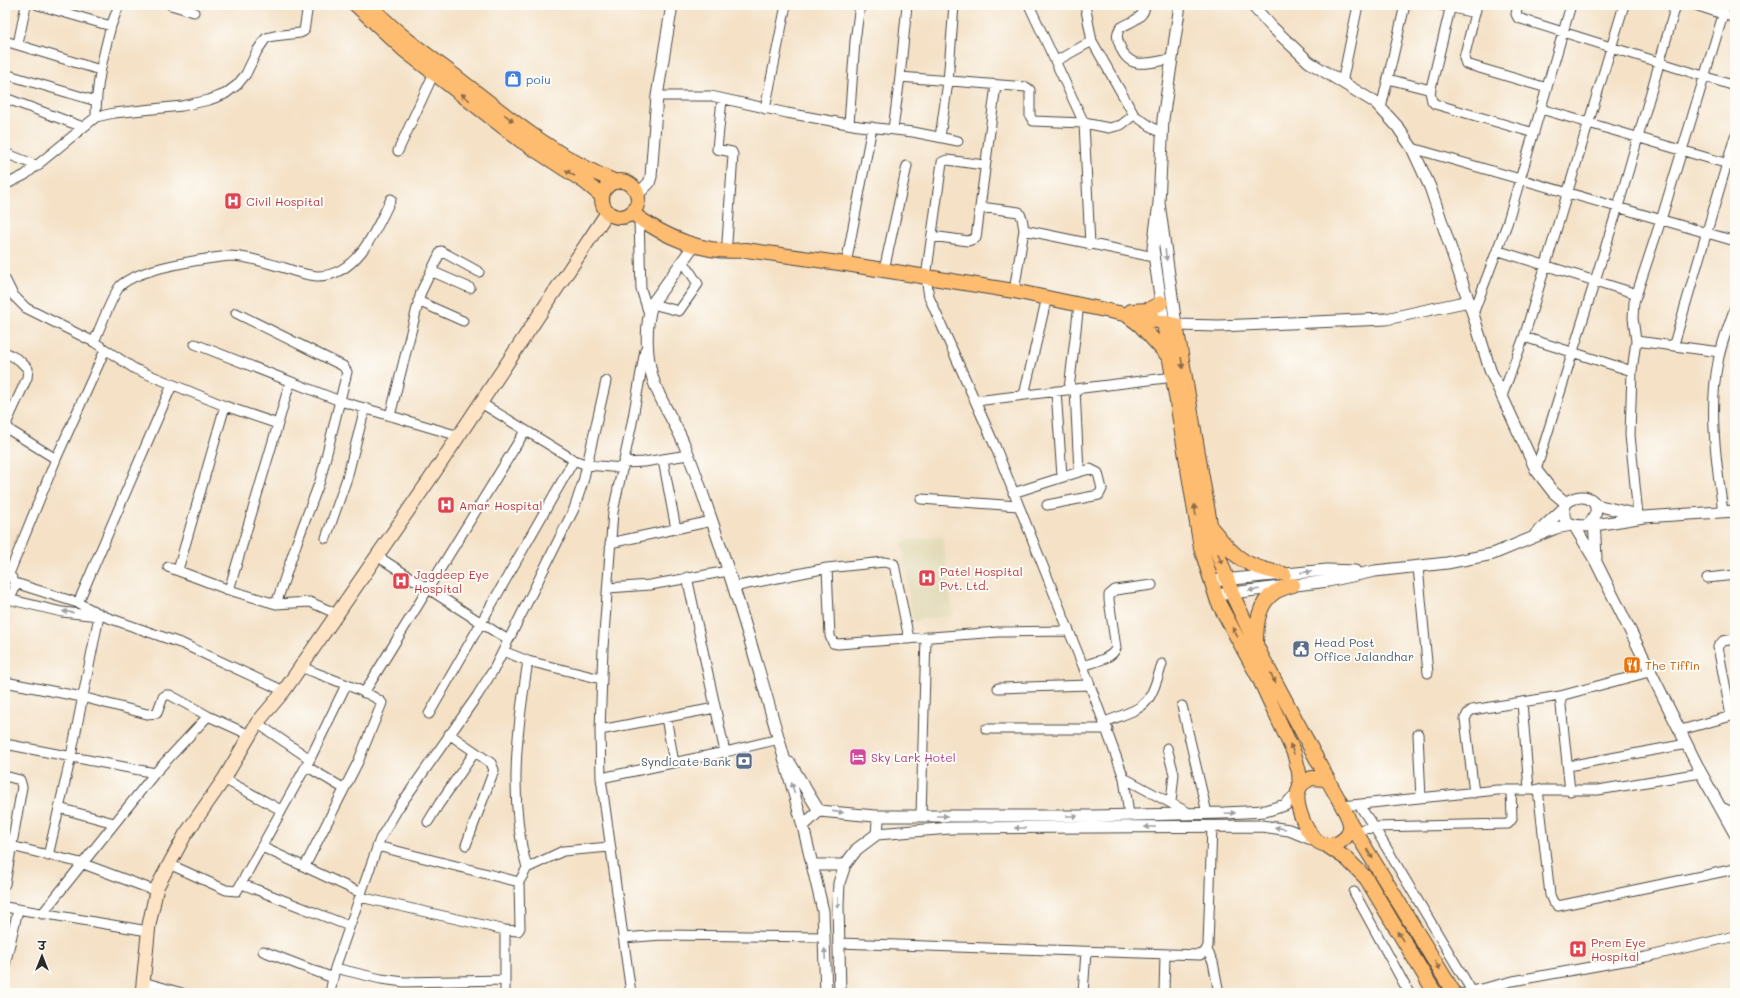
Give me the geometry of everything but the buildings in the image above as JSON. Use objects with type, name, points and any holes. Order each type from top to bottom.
[{"type":"main road","points":[[356,5],[484,106],[520,140],[585,182],[602,196]]},
{"type":"main road","points":[[370,5],[404,43]]},
{"type":"main road","points":[[484,106],[592,172],[616,182],[625,182],[634,188],[636,208],[662,233],[694,245],[733,251],[746,250],[846,264],[1014,291],[1170,324]]},
{"type":"main road","points":[[616,182],[607,186],[602,196],[602,201],[607,213],[617,217],[636,208]]},
{"type":"main road","points":[[636,208],[653,220],[671,229],[697,238],[733,243],[746,250]]},
{"type":"main road","points":[[143,988],[148,931],[156,891],[185,835],[224,779],[257,723],[284,691],[301,667],[459,436],[607,213]]},
{"type":"main road","points":[[1110,311],[1148,310],[1161,303]]},
{"type":"main road","points":[[1127,314],[1140,325],[1170,358]]},
{"type":"main road","points":[[1170,324],[1170,358],[1201,548],[1216,595],[1259,678],[1294,753],[1299,772],[1298,803],[1302,816],[1321,843],[1347,859],[1366,878],[1435,993]]},
{"type":"main road","points":[[1170,324],[1213,541],[1232,593],[1256,644],[1352,826],[1454,993]]},
{"type":"main road","points":[[1210,526],[1229,551],[1246,564],[1288,580],[1266,602],[1258,616],[1256,644]]},
{"type":"main road","points":[[1299,790],[1304,782],[1312,778],[1324,779],[1329,782]]},
{"type":"main road","points":[[1321,843],[1342,842],[1347,837],[1352,826]]},
{"type":"street","points":[[18,44],[26,5]]},
{"type":"street","points":[[38,5],[112,26]]},
{"type":"street","points":[[96,117],[96,101],[100,70],[119,5]]},
{"type":"street","points":[[171,5],[194,12]]},
{"type":"street","points":[[5,185],[25,176],[96,117],[114,113],[182,106],[209,100],[225,94],[237,85],[246,74],[256,51],[266,38],[300,33],[304,31],[308,5]]},
{"type":"street","points":[[631,993],[601,778],[600,730],[602,679],[613,512],[648,335],[651,309],[641,282],[636,208],[651,177],[657,96],[672,5]]},
{"type":"street","points":[[765,109],[786,5]]},
{"type":"street","points":[[850,124],[855,41],[860,5]]},
{"type":"street","points":[[893,130],[907,5]]},
{"type":"street","points":[[940,137],[948,82],[954,5]]},
{"type":"street","points":[[1029,5],[1084,122],[1090,245]]},
{"type":"street","points":[[1085,5],[1092,41],[1134,115],[1162,134]]},
{"type":"street","points":[[1145,5],[1145,12],[1142,16],[1120,28],[1118,31],[1117,35],[1122,52],[1128,60],[1136,64],[1172,59]]},
{"type":"street","points":[[1170,324],[1161,303],[1153,248],[1159,203],[1162,134],[1180,5]]},
{"type":"street","points":[[1252,5],[1272,27],[1309,62],[1342,84],[1368,97],[1381,108],[1412,148],[1430,187],[1469,301],[1490,370],[1536,470],[1565,505],[1567,520],[1573,526],[1596,562],[1649,672],[1681,730],[1700,773],[1735,834]]},
{"type":"street","points":[[1342,84],[1358,5]]},
{"type":"street","points":[[1381,108],[1405,5]]},
{"type":"street","points":[[1440,5],[1476,9],[1464,58],[1466,64],[1547,88]]},
{"type":"street","points":[[1518,5],[1516,14],[1518,18],[1735,86]]},
{"type":"street","points":[[1473,314],[1498,251],[1572,5]]},
{"type":"street","points":[[1502,396],[1524,337],[1569,193],[1624,5]]},
{"type":"street","points":[[1536,470],[1639,138],[1658,63],[1676,5]]},
{"type":"street","points":[[1695,5],[1735,18]]},
{"type":"street","points":[[1641,516],[1630,434],[1632,371],[1636,341],[1633,311],[1726,5]]},
{"type":"street","points":[[1450,6],[1430,98],[1436,104],[1534,133]]},
{"type":"street","points":[[5,41],[100,70]]},
{"type":"street","points":[[1056,61],[1092,41]]},
{"type":"street","points":[[398,151],[438,70]]},
{"type":"street","points":[[5,74],[96,101]]},
{"type":"street","points":[[900,77],[1028,88],[1030,93],[1030,116],[1033,121],[1084,122],[1115,128],[1134,115]]},
{"type":"street","points":[[1388,79],[1431,90]]},
{"type":"street","points":[[932,236],[972,241],[976,238],[984,165],[996,85]]},
{"type":"street","points":[[657,96],[703,95],[765,109],[958,141]]},
{"type":"street","points":[[5,98],[83,127]]},
{"type":"street","points":[[722,99],[717,149],[732,152],[733,155],[727,242]]},
{"type":"street","points":[[1541,109],[1731,164]]},
{"type":"street","points":[[846,264],[872,127]]},
{"type":"street","points":[[1674,344],[1706,233],[1731,164],[1735,136]]},
{"type":"street","points":[[1412,148],[1735,241]]},
{"type":"street","points":[[5,153],[38,166]]},
{"type":"street","points":[[984,165],[947,160],[942,162],[926,277],[929,297],[976,401],[1070,630],[1124,778],[1129,815]]},
{"type":"street","points":[[884,270],[907,166]]},
{"type":"street","points":[[94,342],[119,287],[128,280],[142,273],[229,256],[241,256],[312,275],[331,274],[345,268],[373,236],[391,199]]},
{"type":"street","points":[[1159,203],[1170,324]]},
{"type":"street","points":[[980,207],[1019,212],[1022,218],[1024,230],[1014,291]]},
{"type":"street","points":[[1024,230],[1090,245],[1154,257]]},
{"type":"street","points":[[651,309],[694,245]]},
{"type":"street","points":[[390,416],[418,301],[441,251],[479,272]]},
{"type":"street","points":[[1498,251],[1637,294]]},
{"type":"street","points":[[651,309],[679,311],[698,284],[683,261]]},
{"type":"street","points":[[431,271],[470,288]]},
{"type":"street","points":[[6,281],[14,295],[26,308],[94,342],[136,369],[225,406],[278,424]]},
{"type":"street","points":[[1024,395],[1048,297]]},
{"type":"street","points":[[418,301],[463,321]]},
{"type":"street","points":[[1170,324],[1219,326],[1386,319],[1469,301]]},
{"type":"street","points":[[1079,304],[1072,389],[1079,472]]},
{"type":"street","points":[[1722,512],[1714,424],[1716,377],[1720,352],[1735,307]]},
{"type":"street","points":[[236,313],[346,369],[347,372],[320,481],[276,604]]},
{"type":"street","points":[[648,335],[649,362],[653,379],[688,455],[712,521],[779,739],[803,826],[823,911],[826,993]]},
{"type":"street","points":[[1524,337],[1632,371]]},
{"type":"street","points":[[1636,341],[1674,344],[1720,352]]},
{"type":"street","points":[[195,344],[340,401],[459,436]]},
{"type":"street","points":[[105,350],[7,573],[15,583],[78,603],[103,616],[183,644],[284,691]]},
{"type":"street","points":[[5,352],[19,360],[28,369],[27,378],[7,422],[7,426],[11,431],[56,459]]},
{"type":"street","points":[[976,401],[1174,376]]},
{"type":"street","points":[[330,993],[335,968],[380,838],[399,807],[477,696],[503,651],[574,509],[583,482],[606,381]]},
{"type":"street","points":[[229,590],[290,382]]},
{"type":"street","points":[[78,603],[172,385]]},
{"type":"street","points":[[1056,391],[1062,476]]},
{"type":"street","points":[[481,403],[574,460],[587,465],[623,466],[688,455]]},
{"type":"street","points":[[178,570],[225,406]]},
{"type":"street","points":[[326,538],[347,478],[365,408]]},
{"type":"street","points":[[364,692],[525,431]]},
{"type":"street","points":[[429,714],[574,460]]},
{"type":"street","points":[[664,460],[676,529]]},
{"type":"street","points":[[1013,493],[1062,476],[1090,469],[1098,472],[1102,489],[1101,494],[1047,505]]},
{"type":"street","points":[[1531,540],[1573,497],[1582,496],[1589,498],[1596,505],[1641,516]]},
{"type":"street","points":[[921,499],[1018,506]]},
{"type":"street","points":[[1596,505],[1597,510],[1592,523],[1596,562]]},
{"type":"street","points":[[1216,595],[1232,593],[1327,570],[1375,571],[1418,567],[1493,554],[1531,540],[1556,528],[1641,516],[1735,512]]},
{"type":"street","points":[[610,544],[712,521]]},
{"type":"street","points":[[377,556],[508,640]]},
{"type":"street","points":[[733,586],[828,568],[884,562],[894,564],[909,638]]},
{"type":"street","points":[[168,567],[229,590],[276,604],[310,602],[337,614]]},
{"type":"street","points":[[1418,567],[1428,673]]},
{"type":"street","points":[[828,568],[830,636],[833,643],[838,644],[998,632],[1070,630]]},
{"type":"street","points":[[608,588],[650,585],[728,571]]},
{"type":"street","points":[[1707,578],[1735,575]]},
{"type":"street","points":[[688,577],[725,752]]},
{"type":"street","points":[[1212,581],[1227,579],[1288,580]]},
{"type":"street","points":[[7,599],[15,591],[15,583]]},
{"type":"street","points":[[1083,666],[1111,655],[1115,651],[1116,648],[1109,600],[1112,592],[1115,590],[1152,586]]},
{"type":"street","points":[[7,599],[62,612],[103,616]]},
{"type":"street","points":[[48,856],[71,756],[82,698],[103,616]]},
{"type":"street","points":[[921,816],[926,637]]},
{"type":"street","points":[[1681,730],[1733,716],[1718,648],[1723,641],[1735,639]]},
{"type":"street","points":[[503,651],[528,661],[602,679]]},
{"type":"street","points":[[527,868],[517,819],[515,789],[521,706],[528,661]]},
{"type":"street","points":[[986,729],[1106,726],[1141,708],[1146,703],[1152,696],[1162,664]]},
{"type":"street","points":[[301,667],[364,692],[380,700],[382,706],[358,762],[343,788],[305,866]]},
{"type":"street","points":[[1474,792],[1466,715],[1472,710],[1560,696],[1649,672]]},
{"type":"street","points":[[5,682],[152,714],[158,712],[163,697],[168,695],[208,716],[250,735]]},
{"type":"street","points":[[998,688],[1090,685]]},
{"type":"street","points":[[169,864],[232,892],[237,891],[308,762],[346,686]]},
{"type":"street","points":[[1560,696],[1570,791]]},
{"type":"street","points":[[1522,702],[1533,789],[1550,895],[1553,902],[1558,906],[1735,869]]},
{"type":"street","points":[[1182,706],[1207,813]]},
{"type":"street","points":[[600,730],[715,708]]},
{"type":"street","points":[[42,914],[81,863],[155,773],[208,716]]},
{"type":"street","points":[[666,717],[674,763]]},
{"type":"street","points":[[257,723],[343,788]]},
{"type":"street","points":[[449,734],[491,763],[494,773],[466,845]]},
{"type":"street","points":[[1418,734],[1421,798]]},
{"type":"street","points":[[601,778],[779,739]]},
{"type":"street","points":[[5,744],[155,773]]},
{"type":"street","points":[[1568,766],[1687,744]]},
{"type":"street","points":[[1167,748],[1174,774],[1171,802]]},
{"type":"street","points":[[782,750],[819,811]]},
{"type":"street","points":[[428,822],[475,752]]},
{"type":"street","points":[[1342,806],[1474,792],[1533,789],[1570,791],[1598,790],[1700,773]]},
{"type":"street","points":[[5,776],[20,780],[22,787],[5,884]]},
{"type":"street","points":[[1124,778],[1191,814]]},
{"type":"street","points":[[224,779],[281,810]]},
{"type":"street","points":[[803,826],[819,811],[875,816],[921,816],[1129,815],[1265,811],[1285,805],[1299,790]]},
{"type":"street","points":[[1352,826],[1374,827],[1508,824],[1512,819],[1511,790]]},
{"type":"street","points":[[1358,805],[1374,827],[1469,992],[1513,981],[1646,957],[1735,936]]},
{"type":"street","points":[[1720,806],[1735,813]]},
{"type":"street","points":[[59,808],[114,823]]},
{"type":"street","points":[[875,816],[878,821],[877,834]]},
{"type":"street","points":[[1212,826],[1207,950],[1213,962],[1219,993]]},
{"type":"street","points":[[840,993],[838,943],[839,882],[846,865],[857,849],[877,834],[950,828],[1262,826],[1289,830],[1321,843]]},
{"type":"street","points":[[12,846],[81,863],[156,891]]},
{"type":"street","points":[[377,846],[519,882]]},
{"type":"street","points":[[262,847],[305,866],[361,895],[516,932],[520,930],[519,882],[527,868],[564,851],[610,846]]},
{"type":"street","points":[[813,865],[846,865]]},
{"type":"street","points":[[242,884],[349,926]]},
{"type":"street","points":[[1354,892],[1409,993]]},
{"type":"street","points":[[5,907],[148,931]]},
{"type":"street","points":[[5,965],[18,910]]},
{"type":"street","points":[[505,930],[505,993]]},
{"type":"street","points":[[624,938],[662,935],[824,937]]},
{"type":"street","points":[[838,943],[1165,955],[1200,955],[1207,950]]},
{"type":"street","points":[[263,951],[333,978]]},
{"type":"street","points":[[1083,993],[1086,952]]},
{"type":"street","points":[[1164,993],[1165,955]]},
{"type":"street","points":[[335,968],[381,979],[404,982],[505,980]]},
{"type":"street","points":[[143,988],[182,993]]},
{"type":"shaded area","name":"Patel Hospital Pvt. Ltd.","points":[[942,536],[953,615],[913,621],[902,541]]},
{"type":"place","name":"poiu","points":[[513,79]]},
{"type":"place","name":"Civil Hospital","points":[[233,201]]},
{"type":"place","name":"Amar Hospital","points":[[446,505]]},
{"type":"place","name":"Patel Hospital Pvt. Ltd.","points":[[927,578]]},
{"type":"place","name":"Jagdeep Eye Hospital","points":[[401,581]]},
{"type":"place","name":"Head Post Office Jalandhar","points":[[1301,649]]},
{"type":"place","name":"The Tiffin","points":[[1632,665]]},
{"type":"place","name":"Sky Lark Hotel","points":[[858,757]]},
{"type":"place","name":"Syndicate Bank","points":[[744,761]]},
{"type":"place","name":"Prem Eye Hospital","points":[[1578,949]]}]
